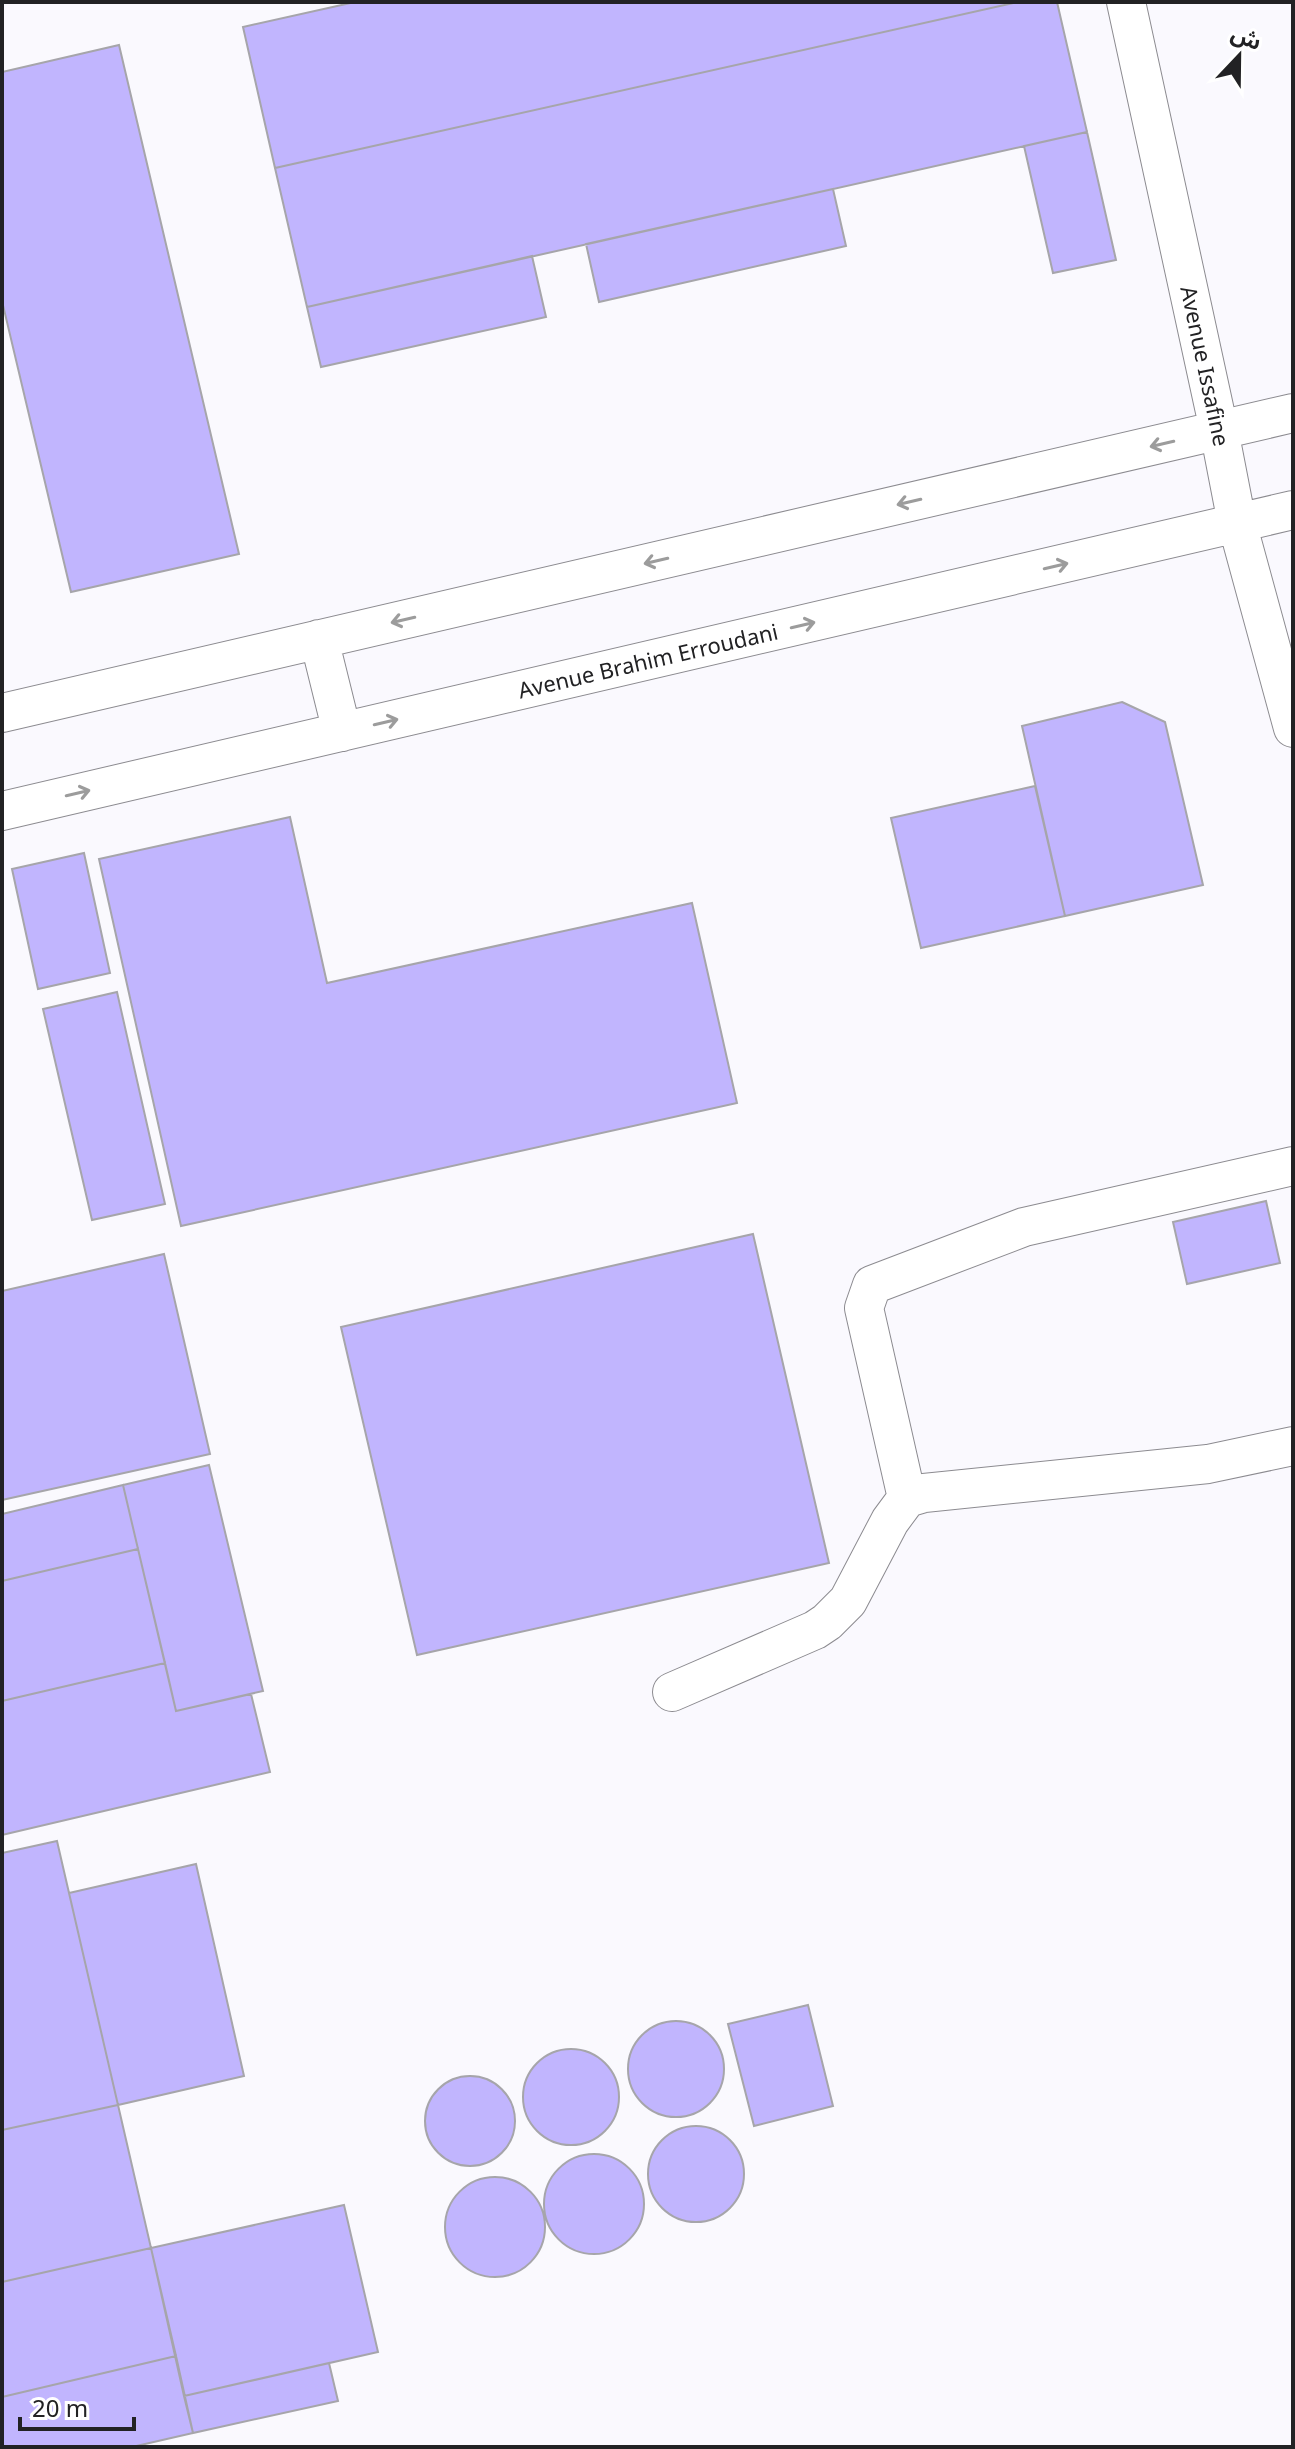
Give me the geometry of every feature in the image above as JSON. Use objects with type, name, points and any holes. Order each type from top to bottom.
[{"type":"street","name":"Avenue Issafine","points":[[1126,2],[1237,523],[1293,728]]},
{"type":"street","points":[[2,713],[1293,413]]},
{"type":"street","name":"Avenue Brahim Erroudani","points":[[2,811],[1293,510]]},
{"type":"street","points":[[319,639],[342,732]]},
{"type":"street","points":[[907,1498],[864,1308],[872,1285],[1024,1227],[1293,1166]]},
{"type":"street","points":[[672,1692],[827,1622],[848,1601],[890,1521],[907,1498],[924,1493],[1208,1464],[1293,1446]]},
{"type":"building","points":[[355,2],[1018,2],[275,168],[243,27]]},
{"type":"building","points":[[1018,2],[1057,2],[1087,132],[307,307],[275,168]]},
{"type":"building","points":[[119,45],[239,554],[71,592],[2,301],[2,72]]},
{"type":"building","points":[[1087,132],[1116,260],[1053,273],[1024,146]]},
{"type":"building","points":[[833,189],[846,246],[599,302],[586,244]]},
{"type":"building","points":[[532,256],[546,317],[321,367],[307,307]]},
{"type":"building","points":[[1122,702],[1165,722],[1203,885],[1065,916],[1022,726]]},
{"type":"building","points":[[1035,786],[1065,916],[921,948],[891,818]]},
{"type":"building","points":[[290,817],[327,983],[692,903],[737,1103],[181,1226],[99,859]]},
{"type":"building","points":[[84,853],[110,973],[38,989],[12,869]]},
{"type":"building","points":[[117,992],[165,1204],[92,1220],[43,1009]]},
{"type":"building","points":[[1266,1201],[1280,1263],[1187,1284],[1173,1222]]},
{"type":"building","points":[[753,1234],[829,1563],[417,1655],[341,1327]]},
{"type":"building","points":[[164,1254],[210,1454],[2,1500],[2,1291]]},
{"type":"building","points":[[209,1465],[263,1691],[176,1711],[123,1485]]},
{"type":"building","points":[[123,1485],[138,1549],[2,1581],[2,1514]]},
{"type":"building","points":[[138,1549],[165,1663],[2,1701],[2,1581]]},
{"type":"building","points":[[165,1663],[176,1711],[251,1694],[270,1772],[2,1835],[2,1701]]},
{"type":"building","points":[[57,1841],[118,2105],[2,2130],[2,1853]]},
{"type":"building","points":[[196,1864],[244,2076],[118,2105],[69,1893]]},
{"type":"building","points":[[808,2005],[833,2106],[754,2126],[728,2024]]},
{"type":"building","points":[[676,2021],[694,2025],[710,2035],[720,2051],[724,2069],[720,2087],[710,2103],[694,2113],[676,2117],[658,2113],[642,2103],[632,2087],[628,2069],[632,2051],[642,2035],[658,2025]]},
{"type":"building","points":[[571,2049],[590,2052],[605,2063],[616,2078],[619,2097],[616,2116],[605,2131],[590,2142],[571,2145],[552,2142],[537,2131],[526,2116],[523,2097],[526,2078],[537,2063],[552,2052]]},
{"type":"building","points":[[470,2076],[487,2080],[502,2089],[511,2104],[515,2121],[511,2138],[502,2153],[487,2162],[470,2166],[453,2162],[438,2153],[429,2138],[425,2121],[429,2104],[438,2089],[453,2080]]},
{"type":"building","points":[[118,2105],[151,2248],[2,2282],[2,2130]]},
{"type":"building","points":[[687,2126],[705,2126],[723,2134],[736,2147],[744,2165],[741,2193],[723,2214],[705,2222],[687,2222],[669,2214],[656,2201],[648,2183],[648,2165],[656,2147],[669,2134]]},
{"type":"building","points":[[594,2154],[622,2162],[636,2176],[644,2204],[636,2232],[622,2246],[594,2254],[566,2246],[552,2232],[544,2204],[552,2176],[566,2162]]},
{"type":"building","points":[[495,2177],[514,2181],[530,2192],[541,2208],[545,2227],[541,2246],[530,2262],[514,2273],[495,2277],[476,2273],[460,2262],[449,2246],[445,2227],[449,2208],[460,2192],[476,2181]]},
{"type":"building","points":[[344,2205],[378,2352],[184,2396],[151,2248]]},
{"type":"building","points":[[151,2248],[176,2356],[2,2397],[2,2282]]},
{"type":"building","points":[[176,2356],[193,2433],[132,2447],[2,2447],[2,2397]]},
{"type":"building","points":[[329,2363],[338,2401],[193,2433],[184,2396]]}]
